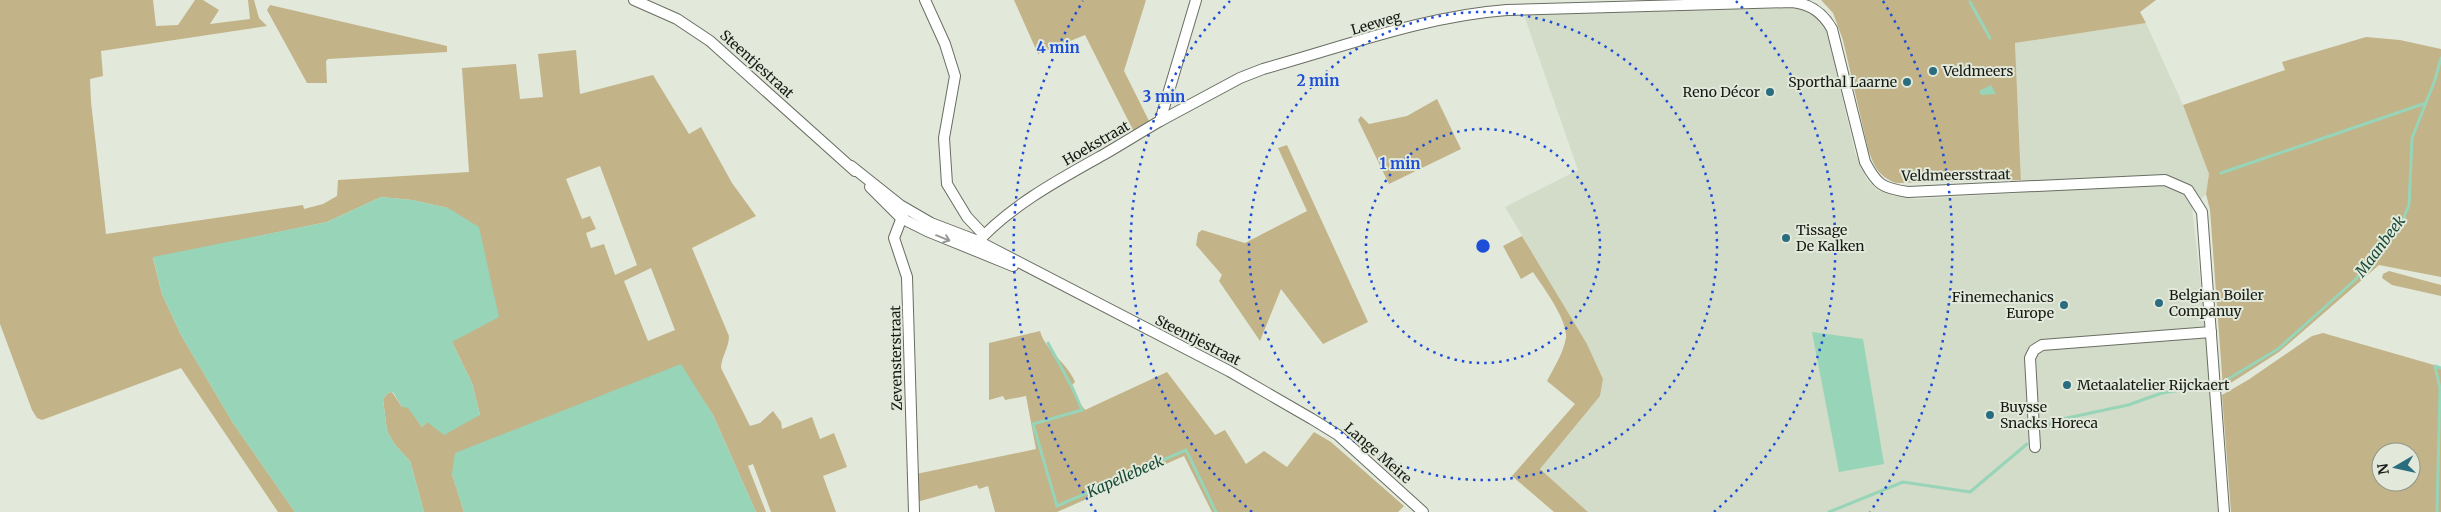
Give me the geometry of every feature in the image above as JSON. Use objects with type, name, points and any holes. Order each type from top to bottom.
[{"type":"street","name":"Steentjestraat","points":[[634,0],[677,19],[710,41],[903,213],[978,242],[1229,371],[1312,419]]},
{"type":"street","points":[[925,0],[945,44],[954,76],[944,138],[947,184],[967,217],[978,242]]},
{"type":"street","points":[[1160,121],[1196,0]]},
{"type":"street","name":"Veldmeersstraat","points":[[1704,5],[1804,3],[1826,17],[1832,29],[1865,162],[1874,180],[1890,189],[1908,192],[2166,180],[2188,190],[2202,212],[2224,512]]},
{"type":"street","name":"Leeweg","points":[[1160,121],[1240,78],[1263,69],[1439,19],[1473,12],[1507,10],[1704,5]]},
{"type":"street","name":"Hoekstraat","points":[[978,242],[1056,182],[1160,121]]},
{"type":"street","name":"Zevensterstraat","points":[[903,213],[894,238],[907,277],[914,512]]},
{"type":"street","points":[[2036,446],[2030,358],[2034,350],[2042,345],[2211,332]]},
{"type":"street","name":"Lange Meire","points":[[1312,419],[1338,435],[1424,512]]},
{"type":"shaded area","points":[[0,0],[153,0],[156,26],[178,25],[195,0],[203,0],[219,10],[210,24],[250,19],[248,0],[254,0],[259,18],[267,26],[101,51],[103,76],[90,79],[106,234],[303,205],[304,209],[323,204],[337,196],[338,180],[469,172],[462,68],[516,64],[520,99],[543,97],[538,54],[576,50],[580,94],[653,75],[689,134],[701,127],[732,183],[756,216],[692,248],[729,336],[721,368],[750,426],[760,423],[773,411],[781,422],[782,429],[812,417],[820,439],[834,433],[847,467],[823,476],[836,512],[771,512],[753,464],[748,466],[766,512],[756,512],[713,415],[680,365],[452,474],[464,512],[424,512],[410,461],[395,445],[387,431],[383,399],[388,393],[392,392],[402,407],[408,407],[422,427],[427,422],[480,415],[472,383],[452,342],[448,208],[412,200],[381,197],[327,222],[153,258],[162,294],[181,335],[233,423],[295,512],[278,512],[181,368],[42,420],[37,418],[32,410],[0,324]],"holes":[[[600,166],[637,265],[615,275],[604,244],[591,248],[586,233],[596,229],[590,216],[582,219],[566,179]],[[651,268],[675,330],[648,341],[624,281]]]},
{"type":"shaded area","points":[[1014,0],[1146,0],[1124,71],[1149,121],[1133,130],[1085,35],[1038,54]]},
{"type":"shaded area","name":"Veldmeers","points":[[1821,0],[2156,0],[2140,12],[2146,23],[2015,43],[2021,180],[1896,183],[1881,174],[1872,160],[1843,40],[1833,13]]},
{"type":"shaded area","points":[[270,5],[447,46],[447,52],[328,59],[326,61],[327,83],[307,83],[267,10]]},
{"type":"shaded area","points":[[1797,8],[1811,12],[1827,31],[1855,153],[1867,180],[1877,190],[1893,196],[1916,199],[2022,193],[2015,43],[2146,23],[2183,105],[2209,174],[2206,194],[2192,208],[2205,322],[2218,512],[1588,512],[1540,469],[1600,396],[1603,379],[1587,344],[1505,207],[1578,170],[1524,15]]},
{"type":"shaded area","points":[[2366,37],[2400,40],[2441,49],[2441,277],[2379,265],[2279,352],[2223,388],[2210,210],[2206,194],[2209,174],[2183,105],[2285,70],[2282,62]]},
{"type":"shaded area","points":[[1991,85],[1996,94],[1981,95],[1979,91]]},
{"type":"shaded area","points":[[1437,99],[1461,149],[1389,184],[1358,120],[1361,116],[1369,124],[1407,116]]},
{"type":"shaded area","points":[[1287,145],[1368,322],[1323,344],[1281,289],[1260,341],[1219,281],[1222,275],[1196,245],[1198,233],[1202,230],[1245,243],[1307,211],[1278,148]]},
{"type":"shaded area","points":[[381,197],[412,200],[448,208],[479,227],[499,317],[452,342],[472,383],[480,415],[444,435],[427,422],[422,427],[408,408],[402,407],[393,392],[388,393],[383,399],[387,431],[395,445],[410,461],[424,512],[295,512],[233,423],[181,335],[162,294],[153,257],[327,222]]},
{"type":"shaded area","points":[[1522,236],[1587,344],[1603,379],[1600,396],[1540,469],[1588,512],[1554,512],[1512,476],[1575,404],[1547,381],[1565,344],[1566,331],[1559,313],[1533,272],[1521,279],[1503,246]]},
{"type":"shaded area","points":[[2389,271],[2441,285],[2441,296],[2392,285],[2382,278],[2383,274]]},
{"type":"shaded area","points":[[1040,331],[1047,345],[1075,382],[1071,386],[1076,398],[1085,410],[1167,372],[1215,435],[1225,430],[1246,464],[1264,451],[1287,467],[1314,432],[1331,442],[1404,506],[1398,512],[1212,512],[1184,456],[1057,512],[995,512],[988,486],[979,489],[977,485],[917,502],[916,474],[1036,449],[1026,396],[1005,400],[1003,396],[989,400],[989,343]]},
{"type":"shaded area","points":[[1812,332],[1863,339],[1884,464],[1839,472]]},
{"type":"shaded area","points":[[2323,333],[2441,367],[2441,512],[2231,512],[2222,395],[2248,380],[2312,336]]},
{"type":"shaded area","points":[[681,364],[713,415],[756,512],[464,512],[452,474],[455,453]]},
{"type":"waterway","points":[[1970,2],[1990,38]]},
{"type":"waterway","name":"Maanbeek","points":[[2228,379],[2278,349],[2326,306],[2355,280],[2401,224],[2409,205],[2412,138],[2435,80],[2441,58]]},
{"type":"waterway","points":[[2221,173],[2426,103]]},
{"type":"waterway","name":"Kapellebeek","points":[[1048,343],[1082,410],[1033,424],[1057,506],[1186,450],[1216,512]]},
{"type":"waterway","points":[[2437,512],[2440,388],[2435,366],[2441,368]]},
{"type":"waterway","name":"Maanbeek","points":[[2046,428],[2053,421],[2128,405],[2162,393],[2199,387]]},
{"type":"waterway","name":"Maanbeek","points":[[1829,512],[1903,482],[1970,492],[2027,444]]},
{"type":"place","name":"Veldmeers","points":[[1933,71]]},
{"type":"place","name":"Sporthal Laarne","points":[[1907,82]]},
{"type":"place","name":"Reno Décor","points":[[1770,92]]},
{"type":"place","name":"Tissage De Kalken","points":[[1786,238]]},
{"type":"place","name":"Belgian Boiler Companuy","points":[[2159,303]]},
{"type":"place","name":"Finemechanics Europe","points":[[2064,305]]},
{"type":"place","name":"Metaalatelier Rijckaert","points":[[2067,385]]},
{"type":"place","name":"Buysse Snacks Horeca","points":[[1990,415]]}]
